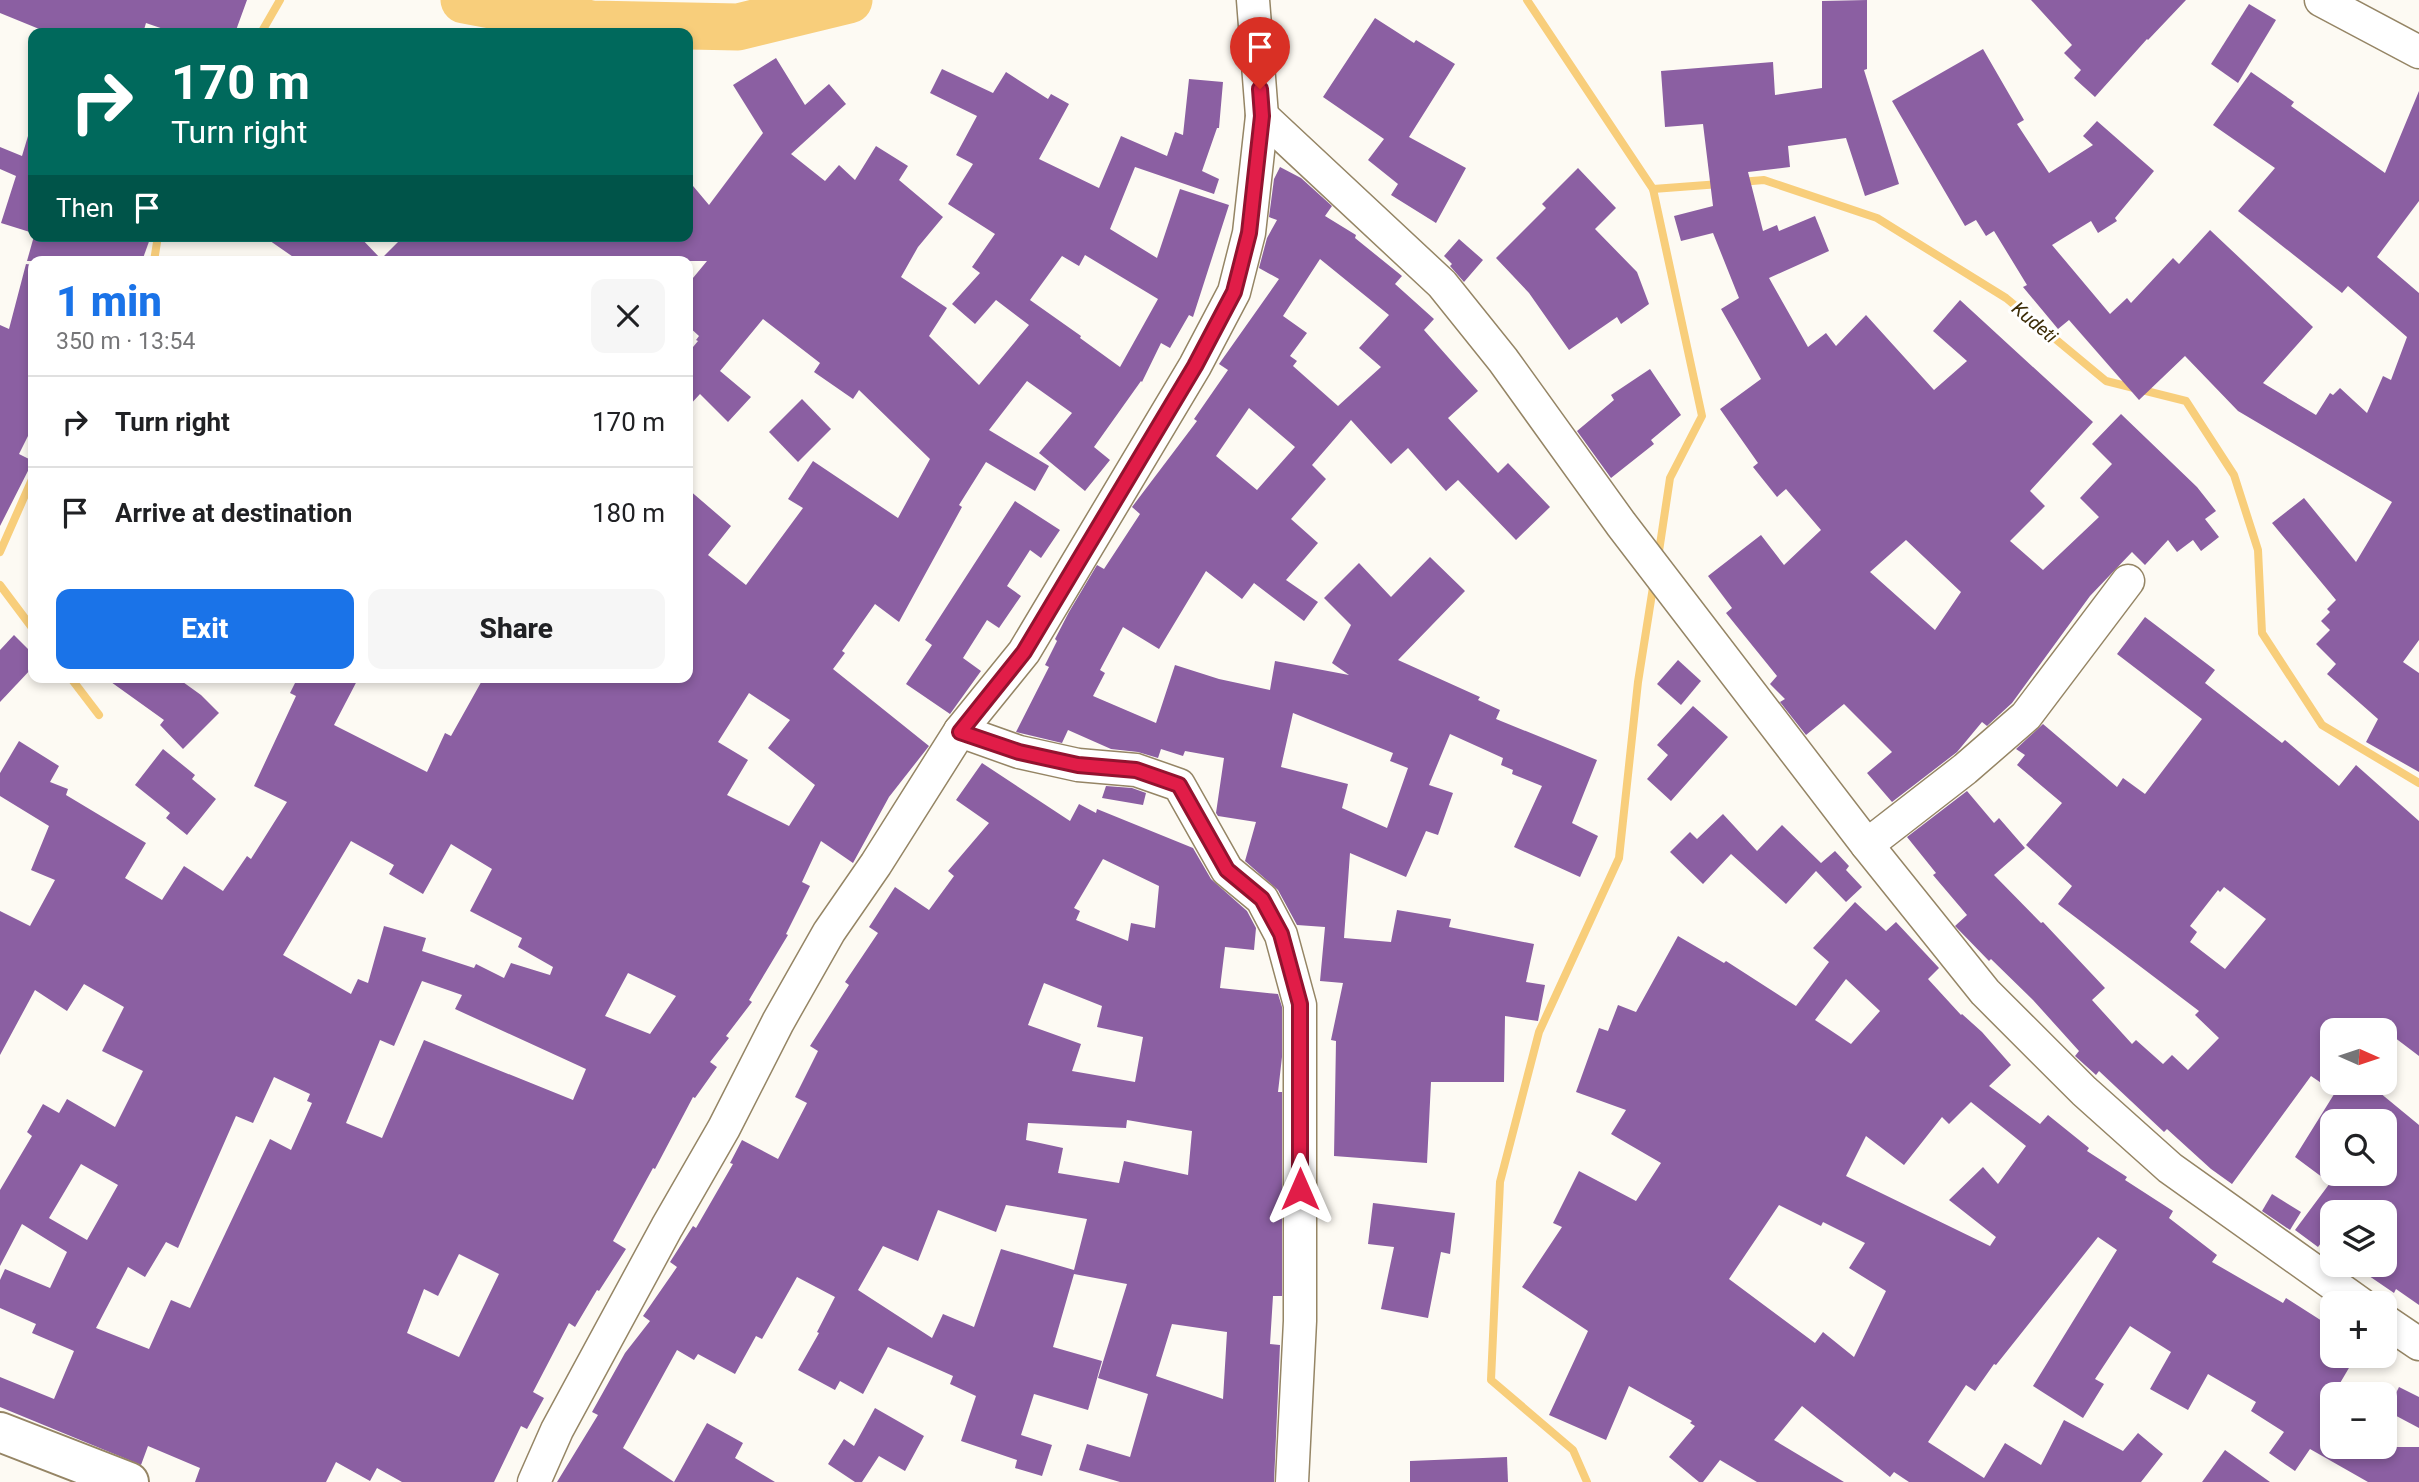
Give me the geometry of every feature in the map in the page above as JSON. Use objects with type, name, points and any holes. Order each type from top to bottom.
[{"type":"main road","points":[[0,1432],[129,1482]]},
{"type":"street","points":[[534,1482],[557,1430],[829,932],[960,732],[1024,652],[1195,366],[1234,292],[1249,233],[1262,116],[1253,0]]},
{"type":"street","points":[[2320,0],[2419,52]]},
{"type":"street","points":[[1262,116],[1442,284],[1503,360],[1621,524],[1867,845],[1985,992],[2084,1091],[2170,1168],[2343,1291]]},
{"type":"street","points":[[1867,845],[1965,769],[2026,716],[2128,581]]},
{"type":"street","points":[[960,732],[1019,752],[1078,765],[1136,770],[1179,785],[1227,870],[1262,899],[1281,934],[1300,1004],[1300,1321],[1292,1482]]},
{"type":"street","points":[[2397,1329],[2419,1344]]},
{"type":"building","points":[[0,0],[247,0],[237,28],[160,28],[146,23],[144,28],[37,28],[0,13]]},
{"type":"building","points":[[1867,0],[1867,69],[1864,70],[1899,184],[1865,196],[1846,138],[1788,146],[1790,167],[1748,172],[1763,231],[1777,225],[1779,231],[1815,216],[1829,251],[1769,278],[1808,347],[1826,333],[1836,346],[1866,315],[1934,390],[1967,361],[1933,331],[1960,300],[2093,422],[2030,491],[2045,506],[2010,541],[2043,570],[2099,517],[2080,498],[2112,464],[2092,444],[2121,414],[2197,487],[2216,511],[2205,519],[2219,537],[2201,551],[2193,540],[2177,552],[2168,540],[2145,565],[2132,552],[2090,596],[2012,703],[1987,726],[1982,722],[1957,752],[1892,802],[1867,773],[1892,752],[1844,704],[1806,735],[1780,702],[1785,699],[1770,684],[1777,676],[1726,613],[1732,608],[1708,576],[1761,535],[1784,565],[1821,530],[1786,489],[1777,497],[1753,467],[1758,463],[1720,409],[1761,379],[1721,309],[1739,298],[1713,233],[1681,241],[1674,216],[1713,206],[1703,124],[1665,127],[1661,71],[1773,62],[1775,95],[1822,88],[1822,1]],"holes":[[[1906,540],[1961,592],[1935,630],[1870,572]]]},
{"type":"building","points":[[2031,0],[2186,0],[2095,97],[2074,78],[2081,70],[2064,53],[2072,45]]},
{"type":"building","points":[[2249,4],[2276,20],[2238,83],[2211,64]]},
{"type":"building","points":[[1375,18],[1414,43],[1416,40],[1455,64],[1409,137],[1466,168],[1436,223],[1391,195],[1398,184],[1368,160],[1384,139],[1323,97]]},
{"type":"building","points":[[1983,49],[2024,120],[2017,124],[2049,173],[2093,145],[2083,136],[2097,121],[2154,171],[2115,218],[2117,221],[2098,233],[2091,221],[2052,245],[2110,314],[2127,298],[2131,303],[2173,258],[2179,264],[2210,230],[2313,327],[2263,383],[2316,415],[2330,393],[2333,395],[2340,388],[2367,413],[2383,376],[2391,380],[2407,337],[2348,286],[2342,293],[2238,211],[2275,168],[2213,125],[2251,72],[2294,102],[2291,106],[2385,173],[2419,91],[2419,201],[2377,257],[2419,293],[2419,640],[2403,662],[2419,673],[2419,772],[2366,742],[2378,719],[2327,674],[2336,664],[2316,644],[2330,630],[2321,621],[2336,600],[2272,523],[2304,498],[2356,562],[2392,502],[2238,411],[2185,356],[2139,400],[2069,320],[2058,329],[2023,287],[2027,285],[1994,231],[1986,236],[1976,220],[1965,226],[1892,101]]},
{"type":"building","points":[[776,58],[805,105],[829,84],[846,104],[791,154],[825,181],[839,165],[855,180],[876,146],[908,166],[899,180],[943,217],[918,247],[901,277],[947,308],[929,336],[979,385],[1029,325],[996,300],[975,324],[952,304],[980,273],[972,267],[995,234],[948,204],[973,164],[956,155],[977,116],[930,93],[942,69],[993,93],[1006,72],[1048,99],[1051,94],[1069,104],[1039,159],[1099,188],[1121,136],[1167,156],[1175,132],[1183,135],[1189,79],[1223,82],[1219,128],[1202,171],[1219,179],[1214,194],[1135,167],[1110,229],[1157,258],[1180,189],[1229,205],[1193,317],[1189,315],[1170,348],[1161,343],[1142,382],[1094,447],[1110,460],[1085,491],[1039,453],[1072,413],[1027,381],[989,430],[1049,466],[1035,491],[986,462],[959,505],[962,507],[899,622],[875,604],[842,651],[845,653],[833,669],[929,746],[889,797],[853,863],[821,841],[802,882],[810,886],[786,934],[788,935],[749,1000],[752,1002],[710,1062],[717,1067],[695,1098],[693,1097],[613,1241],[626,1249],[575,1327],[569,1323],[533,1392],[544,1398],[527,1429],[521,1426],[494,1482],[402,1482],[377,1468],[370,1481],[336,1462],[326,1482],[195,1482],[200,1468],[148,1446],[141,1465],[0,1407],[0,1377],[54,1399],[74,1351],[32,1333],[36,1324],[0,1308],[0,1280],[5,1269],[50,1288],[67,1252],[22,1224],[0,1266],[0,1190],[32,1136],[27,1132],[43,1104],[59,1113],[67,1099],[115,1127],[143,1071],[102,1051],[124,1007],[84,984],[67,1011],[35,990],[0,1055],[0,911],[30,926],[55,880],[31,870],[49,826],[0,796],[0,773],[19,741],[59,766],[50,782],[68,789],[66,795],[146,843],[125,878],[162,900],[184,866],[223,891],[247,856],[251,859],[287,802],[254,786],[296,696],[290,693],[295,683],[356,683],[334,725],[427,772],[445,733],[451,736],[481,683],[693,683],[693,493],[731,526],[708,555],[746,585],[803,508],[788,499],[813,461],[898,518],[930,459],[859,390],[853,399],[814,372],[820,363],[763,319],[720,371],[751,397],[728,422],[700,394],[693,402],[693,347],[699,336],[693,331],[693,278],[707,261],[693,261],[693,256],[384,256],[398,242],[693,242],[693,186],[709,205],[763,133],[733,85]],"holes":[[[1085,255],[1158,299],[1120,367],[1030,300],[1062,256],[1079,266]],[[749,693],[790,720],[768,748],[815,785],[789,826],[727,795],[748,760],[718,742]],[[351,841],[394,865],[389,874],[423,894],[451,844],[492,869],[470,911],[522,938],[518,947],[553,967],[550,975],[511,963],[504,978],[476,964],[474,968],[422,951],[426,938],[384,926],[368,983],[358,979],[351,994],[283,955]],[[628,973],[676,996],[650,1034],[605,1016]],[[422,981],[462,995],[455,1009],[586,1069],[573,1100],[424,1040],[382,1138],[346,1123],[380,1040],[394,1046]],[[274,1077],[310,1094],[307,1101],[312,1103],[291,1150],[270,1139],[190,1308],[171,1300],[149,1349],[96,1328],[128,1267],[145,1277],[166,1242],[178,1248],[236,1116],[253,1123]],[[81,1164],[118,1185],[87,1240],[49,1218]],[[459,1254],[499,1274],[459,1357],[407,1333],[424,1289],[438,1296]]]},
{"type":"building","points":[[28,136],[28,231],[1,223],[16,176],[0,169],[0,147],[22,156]]},
{"type":"building","points":[[1280,167],[1301,178],[1332,206],[1325,216],[1356,235],[1355,238],[1402,276],[1395,284],[1434,319],[1424,330],[1478,391],[1448,418],[1498,473],[1508,463],[1550,507],[1516,540],[1458,480],[1446,491],[1408,448],[1391,464],[1351,420],[1312,465],[1326,479],[1291,519],[1318,543],[1286,580],[1318,602],[1304,621],[1254,583],[1242,599],[1206,571],[1159,649],[1123,627],[1100,670],[1105,673],[1093,696],[1156,723],[1175,665],[1219,679],[1270,690],[1275,661],[1349,675],[1332,663],[1351,625],[1324,598],[1359,563],[1391,597],[1430,557],[1465,591],[1398,660],[1480,697],[1478,700],[1500,710],[1496,719],[1597,760],[1572,823],[1598,836],[1580,877],[1514,847],[1542,786],[1512,774],[1513,770],[1501,765],[1503,758],[1450,734],[1429,785],[1453,793],[1438,835],[1426,831],[1406,877],[1350,853],[1344,938],[1391,942],[1397,910],[1451,919],[1449,927],[1534,944],[1526,982],[1545,985],[1538,1021],[1505,1016],[1504,1082],[1431,1082],[1427,1163],[1334,1156],[1336,1041],[1331,1040],[1343,983],[1320,981],[1325,927],[1297,925],[1278,890],[1245,861],[1256,822],[1218,816],[1216,813],[1224,758],[1185,751],[1183,756],[1161,749],[1158,758],[1138,752],[1111,749],[1068,730],[1062,743],[1016,732],[1049,667],[1045,665],[1069,612],[1097,565],[1104,569],[1140,514],[1132,507],[1197,421],[1194,419],[1228,370],[1219,364],[1279,279],[1259,268],[1267,238],[1277,220],[1269,217],[1274,179]],"holes":[[[1320,259],[1389,315],[1359,348],[1381,367],[1338,406],[1293,366],[1297,361],[1290,356],[1307,333],[1283,316]],[[1249,408],[1295,447],[1257,490],[1216,456]],[[1293,713],[1393,753],[1390,761],[1408,768],[1387,828],[1342,808],[1348,784],[1281,767]]]},
{"type":"building","points":[[1578,168],[1616,208],[1595,229],[1637,272],[1649,304],[1621,324],[1617,317],[1569,350],[1529,293],[1496,258],[1546,208],[1542,204]]},
{"type":"building","points":[[1459,239],[1483,260],[1464,282],[1444,256]]},
{"type":"building","points":[[32,242],[149,242],[144,256],[28,256]]},
{"type":"building","points":[[272,242],[365,242],[378,256],[292,256]]},
{"type":"building","points":[[28,264],[28,436],[19,454],[28,458],[28,471],[0,526],[0,325],[9,329]]},
{"type":"building","points":[[1650,369],[1681,415],[1651,440],[1654,444],[1611,478],[1577,431],[1614,400],[1611,395]]},
{"type":"building","points":[[802,399],[831,429],[798,462],[769,432]]},
{"type":"building","points":[[1015,501],[1060,530],[1041,558],[1030,550],[1007,586],[1021,596],[999,628],[987,620],[963,658],[981,671],[950,714],[906,684],[932,645],[925,640]]},
{"type":"building","points":[[2145,617],[2215,670],[2205,683],[2282,743],[2285,740],[2339,786],[2356,765],[2419,821],[2419,1056],[2398,1040],[2398,1018],[2320,1018],[2320,1082],[2311,1076],[2232,1184],[2211,1169],[2167,1129],[2164,1132],[2099,1071],[2096,1075],[2075,1056],[2079,1051],[2033,1000],[1955,926],[1967,915],[1933,875],[1936,873],[1907,837],[1967,791],[1994,823],[1999,818],[2025,848],[1994,875],[2105,988],[2092,1000],[2132,1044],[2136,1040],[2163,1064],[2172,1055],[2188,1070],[2219,1038],[2195,1015],[2199,1011],[2058,904],[2072,886],[2026,845],[2062,803],[2017,765],[2025,755],[2016,749],[2043,724],[2117,787],[2123,778],[2145,794],[2202,719],[2117,654]],"holes":[[[2224,887],[2266,919],[2225,969],[2190,942],[2197,932],[2190,926],[2218,890],[2220,892]]]},
{"type":"building","points":[[14,635],[28,649],[28,672],[0,702],[0,650]]},
{"type":"building","points":[[1678,660],[1701,681],[1681,705],[1657,684]]},
{"type":"building","points":[[112,683],[184,683],[219,713],[183,749],[160,725],[164,720]]},
{"type":"building","points":[[1693,706],[1728,737],[1671,801],[1647,779],[1668,755],[1657,745]]},
{"type":"building","points":[[163,749],[195,775],[192,779],[216,799],[187,835],[166,818],[170,813],[135,785]]},
{"type":"building","points":[[982,763],[1070,821],[1079,804],[1096,813],[1097,809],[1193,848],[1211,879],[1247,911],[1256,928],[1254,950],[1225,947],[1220,988],[1278,994],[1282,1007],[1282,1057],[1278,1092],[1282,1092],[1282,1296],[1273,1296],[1270,1344],[1280,1345],[1274,1482],[1120,1482],[1079,1470],[1087,1444],[1130,1457],[1148,1394],[1098,1378],[1127,1284],[1074,1274],[1053,1347],[1102,1361],[1088,1410],[1034,1394],[1021,1435],[1052,1445],[1042,1476],[1015,1468],[1017,1460],[961,1441],[976,1396],[950,1384],[953,1376],[888,1347],[863,1394],[840,1381],[835,1390],[798,1370],[835,1297],[797,1277],[762,1339],[756,1336],[735,1374],[698,1354],[694,1360],[677,1350],[623,1448],[674,1482],[557,1482],[598,1415],[592,1412],[625,1353],[650,1321],[643,1316],[677,1267],[670,1262],[693,1226],[696,1228],[733,1164],[730,1163],[742,1140],[778,1159],[807,1103],[795,1097],[818,1051],[810,1046],[849,985],[845,982],[878,933],[869,927],[895,887],[929,910],[954,876],[948,871],[989,823],[956,800]],"holes":[[[1103,859],[1159,886],[1155,928],[1131,923],[1128,941],[1076,920],[1080,911],[1074,908]],[[1044,983],[1102,1006],[1097,1027],[1143,1037],[1135,1082],[1072,1071],[1081,1044],[1028,1025]],[[1127,1120],[1192,1131],[1188,1175],[1124,1161],[1119,1183],[1058,1173],[1063,1148],[1026,1140],[1028,1123],[1126,1128]],[[1006,1205],[1087,1219],[1074,1270],[1001,1249],[974,1327],[943,1314],[932,1338],[858,1290],[883,1246],[918,1261],[938,1210],[996,1232]],[[1172,1324],[1227,1332],[1223,1399],[1156,1376]]]},
{"type":"building","points":[[1106,786],[1132,788],[1146,793],[1143,805],[1102,798]]},
{"type":"building","points":[[1723,814],[1757,851],[1782,825],[1821,863],[1835,851],[1849,866],[1846,870],[1862,887],[1846,902],[1816,871],[1786,904],[1731,854],[1703,884],[1670,852],[1690,832],[1697,839]]},
{"type":"building","points":[[1855,902],[1886,931],[1896,922],[1939,968],[1928,979],[2011,1065],[1989,1086],[2040,1124],[2048,1115],[2089,1148],[2087,1151],[2173,1211],[2169,1218],[2217,1255],[2212,1262],[2283,1303],[2286,1298],[2320,1320],[2320,1368],[2349,1368],[2341,1382],[2320,1382],[2320,1455],[2310,1449],[2295,1471],[2269,1453],[2284,1432],[2251,1411],[2256,1402],[2208,1374],[2188,1410],[2150,1389],[2171,1352],[2130,1326],[2095,1379],[2104,1384],[2083,1418],[2033,1386],[2117,1250],[2098,1237],[1975,1391],[1966,1385],[1928,1442],[1984,1478],[2005,1443],[2041,1465],[2064,1420],[2123,1451],[2138,1433],[2163,1454],[2141,1482],[1909,1482],[1894,1472],[1890,1477],[1802,1406],[1774,1440],[1844,1482],[1757,1482],[1720,1460],[1703,1482],[1699,1482],[1669,1457],[1695,1426],[1690,1423],[1692,1421],[1629,1386],[1606,1440],[1549,1415],[1588,1331],[1522,1287],[1562,1227],[1553,1223],[1579,1171],[1636,1201],[1661,1163],[1611,1134],[1626,1110],[1576,1092],[1599,1028],[1608,1031],[1618,1005],[1636,1012],[1678,936],[1724,963],[1726,961],[1796,1006],[1829,962],[1813,948]],"holes":[[[1846,979],[1880,1011],[1851,1044],[1815,1020]],[[1971,1102],[2026,1146],[1998,1184],[1983,1167],[1949,1200],[1996,1237],[1990,1246],[1846,1176],[1866,1136],[1904,1165],[1942,1117],[1949,1124]],[[1779,1205],[1821,1226],[1823,1222],[1865,1243],[1849,1268],[1886,1291],[1854,1357],[1823,1332],[1815,1343],[1729,1279]]]},
{"type":"building","points":[[2333,1096],[2384,1096],[2419,1125],[2419,1305],[2396,1289],[2391,1291],[2371,1277],[2397,1277],[2397,1200],[2320,1200],[2318,1247],[2295,1230],[2328,1186],[2397,1186],[2397,1109],[2325,1109]]},
{"type":"building","points":[[2320,1117],[2320,1176],[2295,1157]]},
{"type":"building","points":[[2272,1194],[2301,1212],[2290,1230],[2262,1211]]},
{"type":"building","points":[[1373,1203],[1455,1213],[1450,1254],[1441,1252],[1428,1318],[1381,1309],[1394,1247],[1368,1244]]},
{"type":"building","points":[[2399,1387],[2419,1397],[2419,1428],[2397,1416]]},
{"type":"building","points":[[875,1408],[924,1436],[905,1471],[879,1456],[862,1482],[855,1482],[828,1464],[844,1439],[854,1446]]},
{"type":"building","points":[[707,1423],[743,1443],[735,1458],[775,1482],[674,1482]]},
{"type":"building","points":[[2397,1447],[2419,1447],[2419,1482],[2368,1482],[2328,1459],[2397,1459]]},
{"type":"building","points":[[2225,1450],[2270,1482],[2202,1482]]},
{"type":"building","points":[[1507,1457],[1508,1482],[1410,1482],[1410,1461]]},
{"type":"waterway","points":[[264,28],[280,0]]},
{"type":"waterway","name":"Kudeti","points":[[464,0],[592,24],[738,27],[849,0]]},
{"type":"waterway","points":[[1527,0],[1653,189],[1702,416],[1670,478],[1658,558]]},
{"type":"waterway","name":"Kudeti","points":[[1740,182],[1764,180],[1877,218],[2006,298],[2106,381],[2186,401],[2234,475],[2258,550],[2262,633],[2322,725],[2419,783]]},
{"type":"waterway","name":"Kudeti","points":[[1653,189],[1720,184]]},
{"type":"waterway","points":[[155,256],[157,242]]},
{"type":"waterway","points":[[0,552],[28,488]]},
{"type":"waterway","points":[[1587,1482],[1573,1450],[1491,1380],[1500,1182],[1539,1032],[1619,858],[1638,682],[1654,581]]},
{"type":"waterway","points":[[0,585],[28,622]]},
{"type":"waterway","points":[[75,683],[99,715]]},
{"type":"route","points":[[1260,89],[1262,116],[1249,233],[1234,292],[1195,366],[1024,652],[960,732],[1019,752],[1078,765],[1136,770],[1179,785],[1227,870],[1262,899],[1281,934],[1300,1004],[1300,1189]]}]
